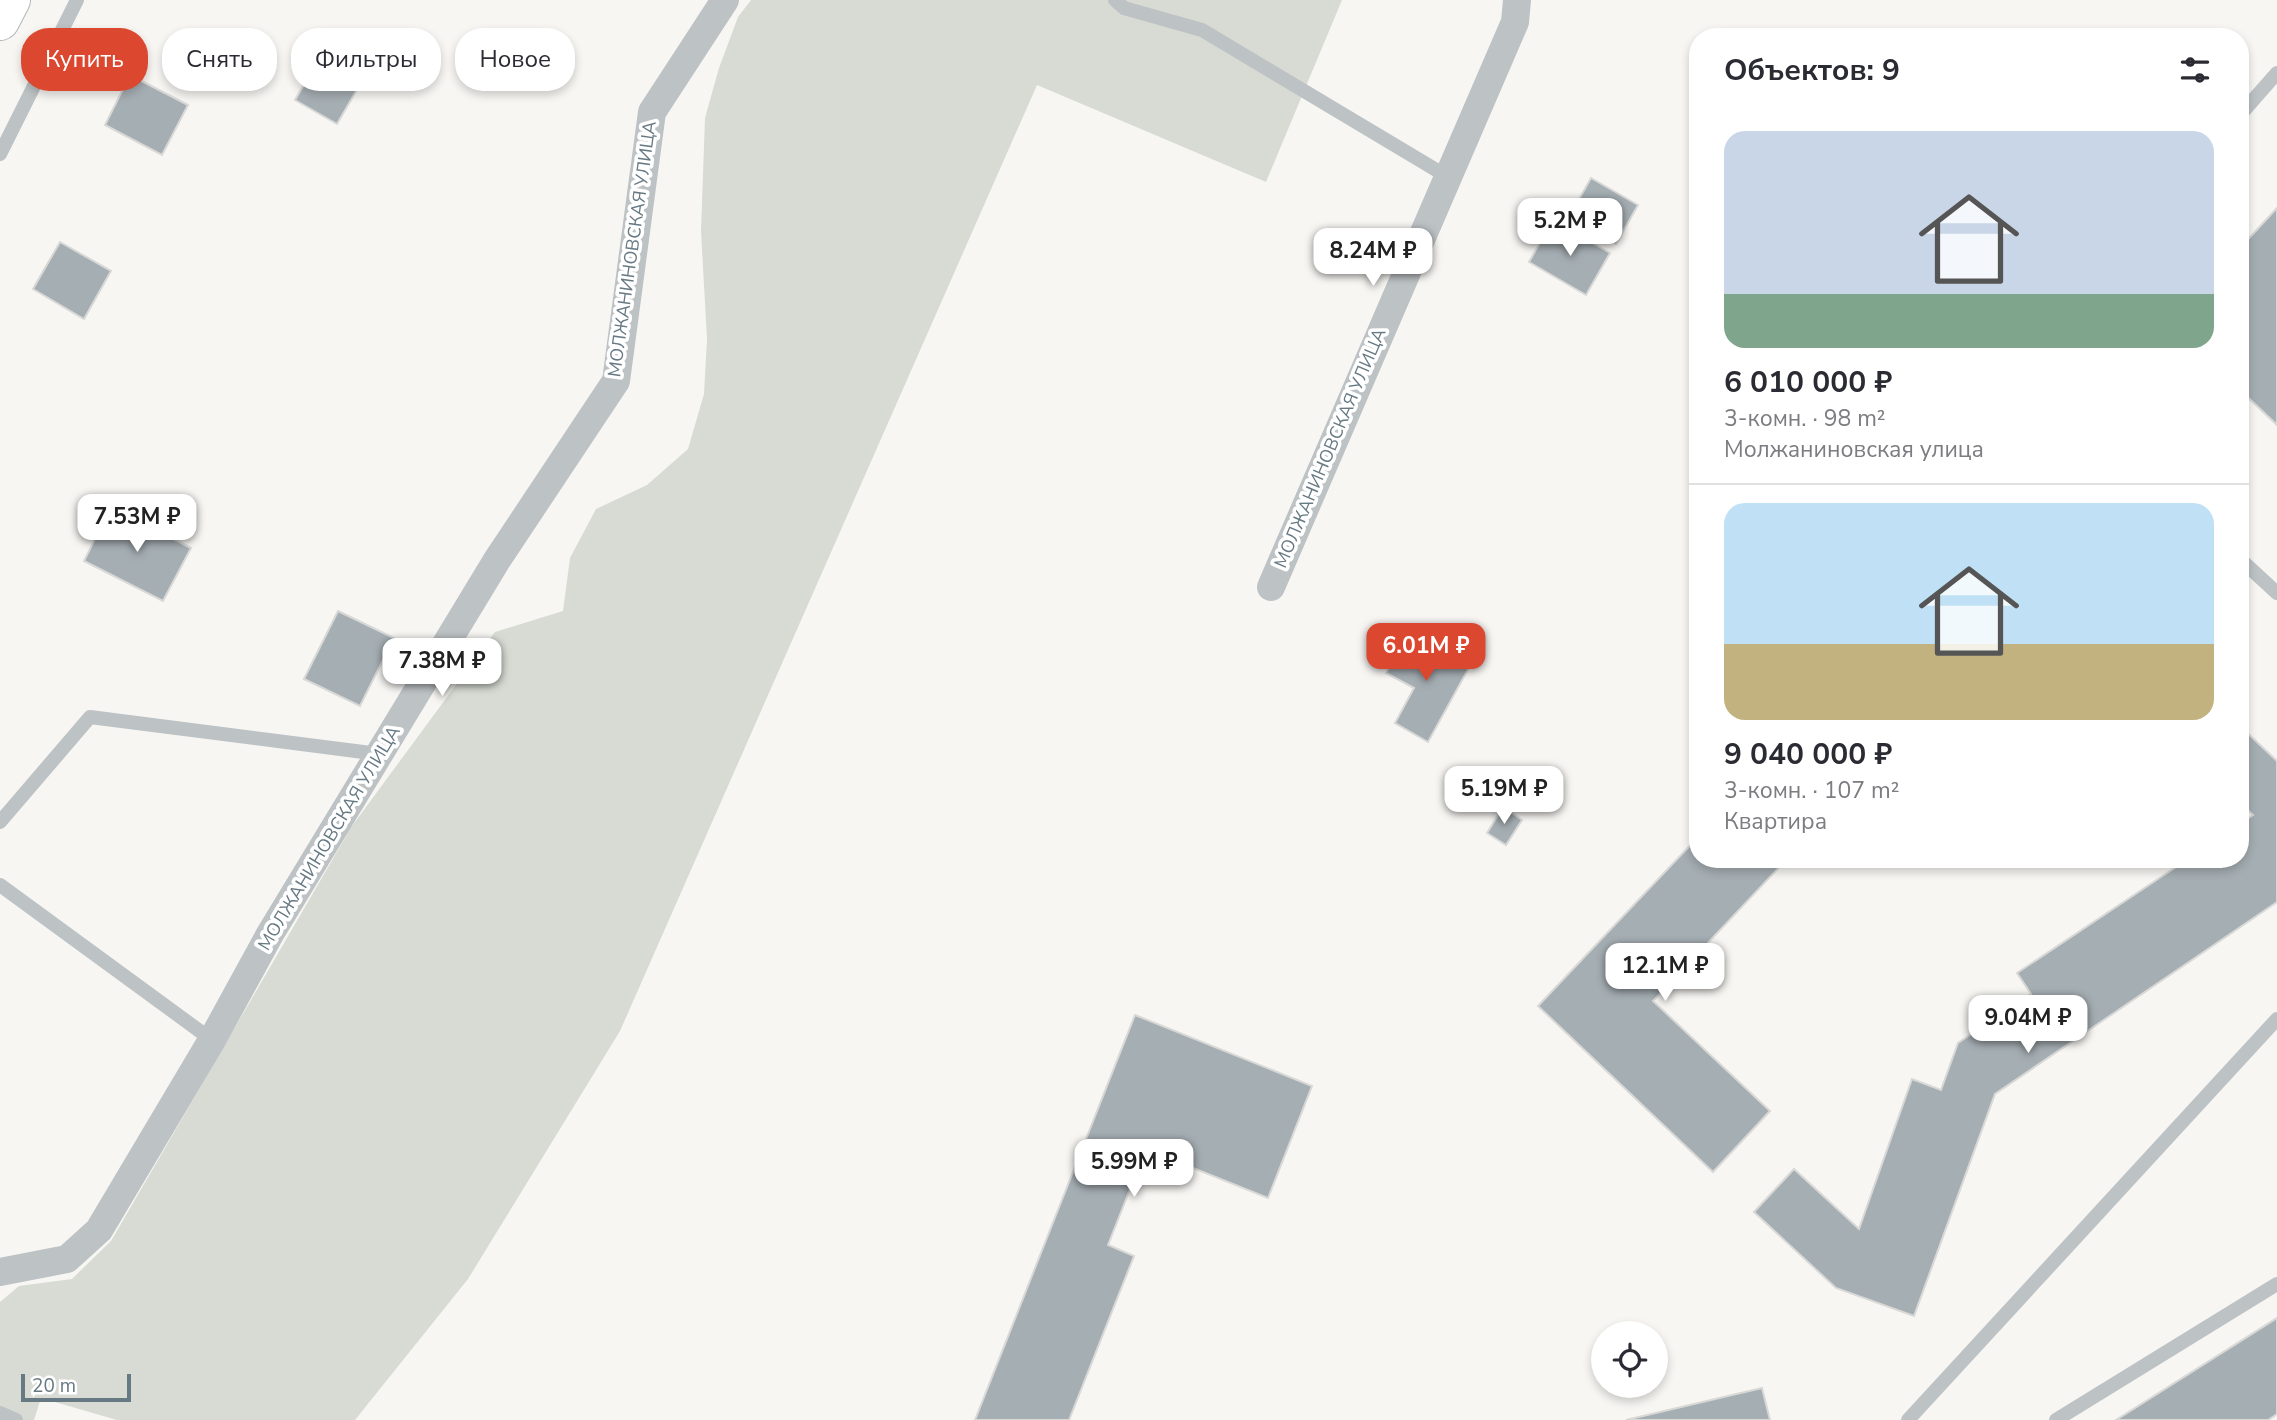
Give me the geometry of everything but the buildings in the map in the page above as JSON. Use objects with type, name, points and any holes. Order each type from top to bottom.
[{"type":"highway","points":[[0,21],[11,0]]},
{"type":"street","name":"МОЛЖАНИНОВСКАЯ УЛИЦА","points":[[0,1272],[67,1259],[99,1230],[212,1040],[270,934],[497,560],[616,381],[652,111],[724,0]]},
{"type":"street","name":"МОЛЖАНИНОВСКАЯ УЛИЦА","points":[[1271,587],[1514,22],[1517,0]]},
{"type":"lane","points":[[0,154],[77,0]]},
{"type":"lane","points":[[1115,0],[1124,8],[1202,30],[1448,177]]},
{"type":"lane","points":[[2249,105],[2277,73]]},
{"type":"lane","points":[[2249,567],[2277,593]]},
{"type":"lane","points":[[0,822],[90,717],[379,754]]},
{"type":"lane","points":[[0,885],[212,1040]]},
{"type":"lane","points":[[1908,1420],[2277,1019]]},
{"type":"lane","points":[[2056,1420],[2277,1284]]},
{"type":"lane","points":[[0,1413],[16,1420]]},
{"type":"shaded area","points":[[751,0],[1342,0],[1266,182],[1037,85],[620,1031],[468,1279],[355,1420],[117,1420],[41,1398],[34,1420],[0,1420],[0,1302],[19,1286],[72,1279],[111,1241],[352,826],[495,632],[563,611],[570,558],[596,509],[647,485],[688,449],[704,394],[707,339],[701,231],[705,118],[719,68],[738,17]]}]
